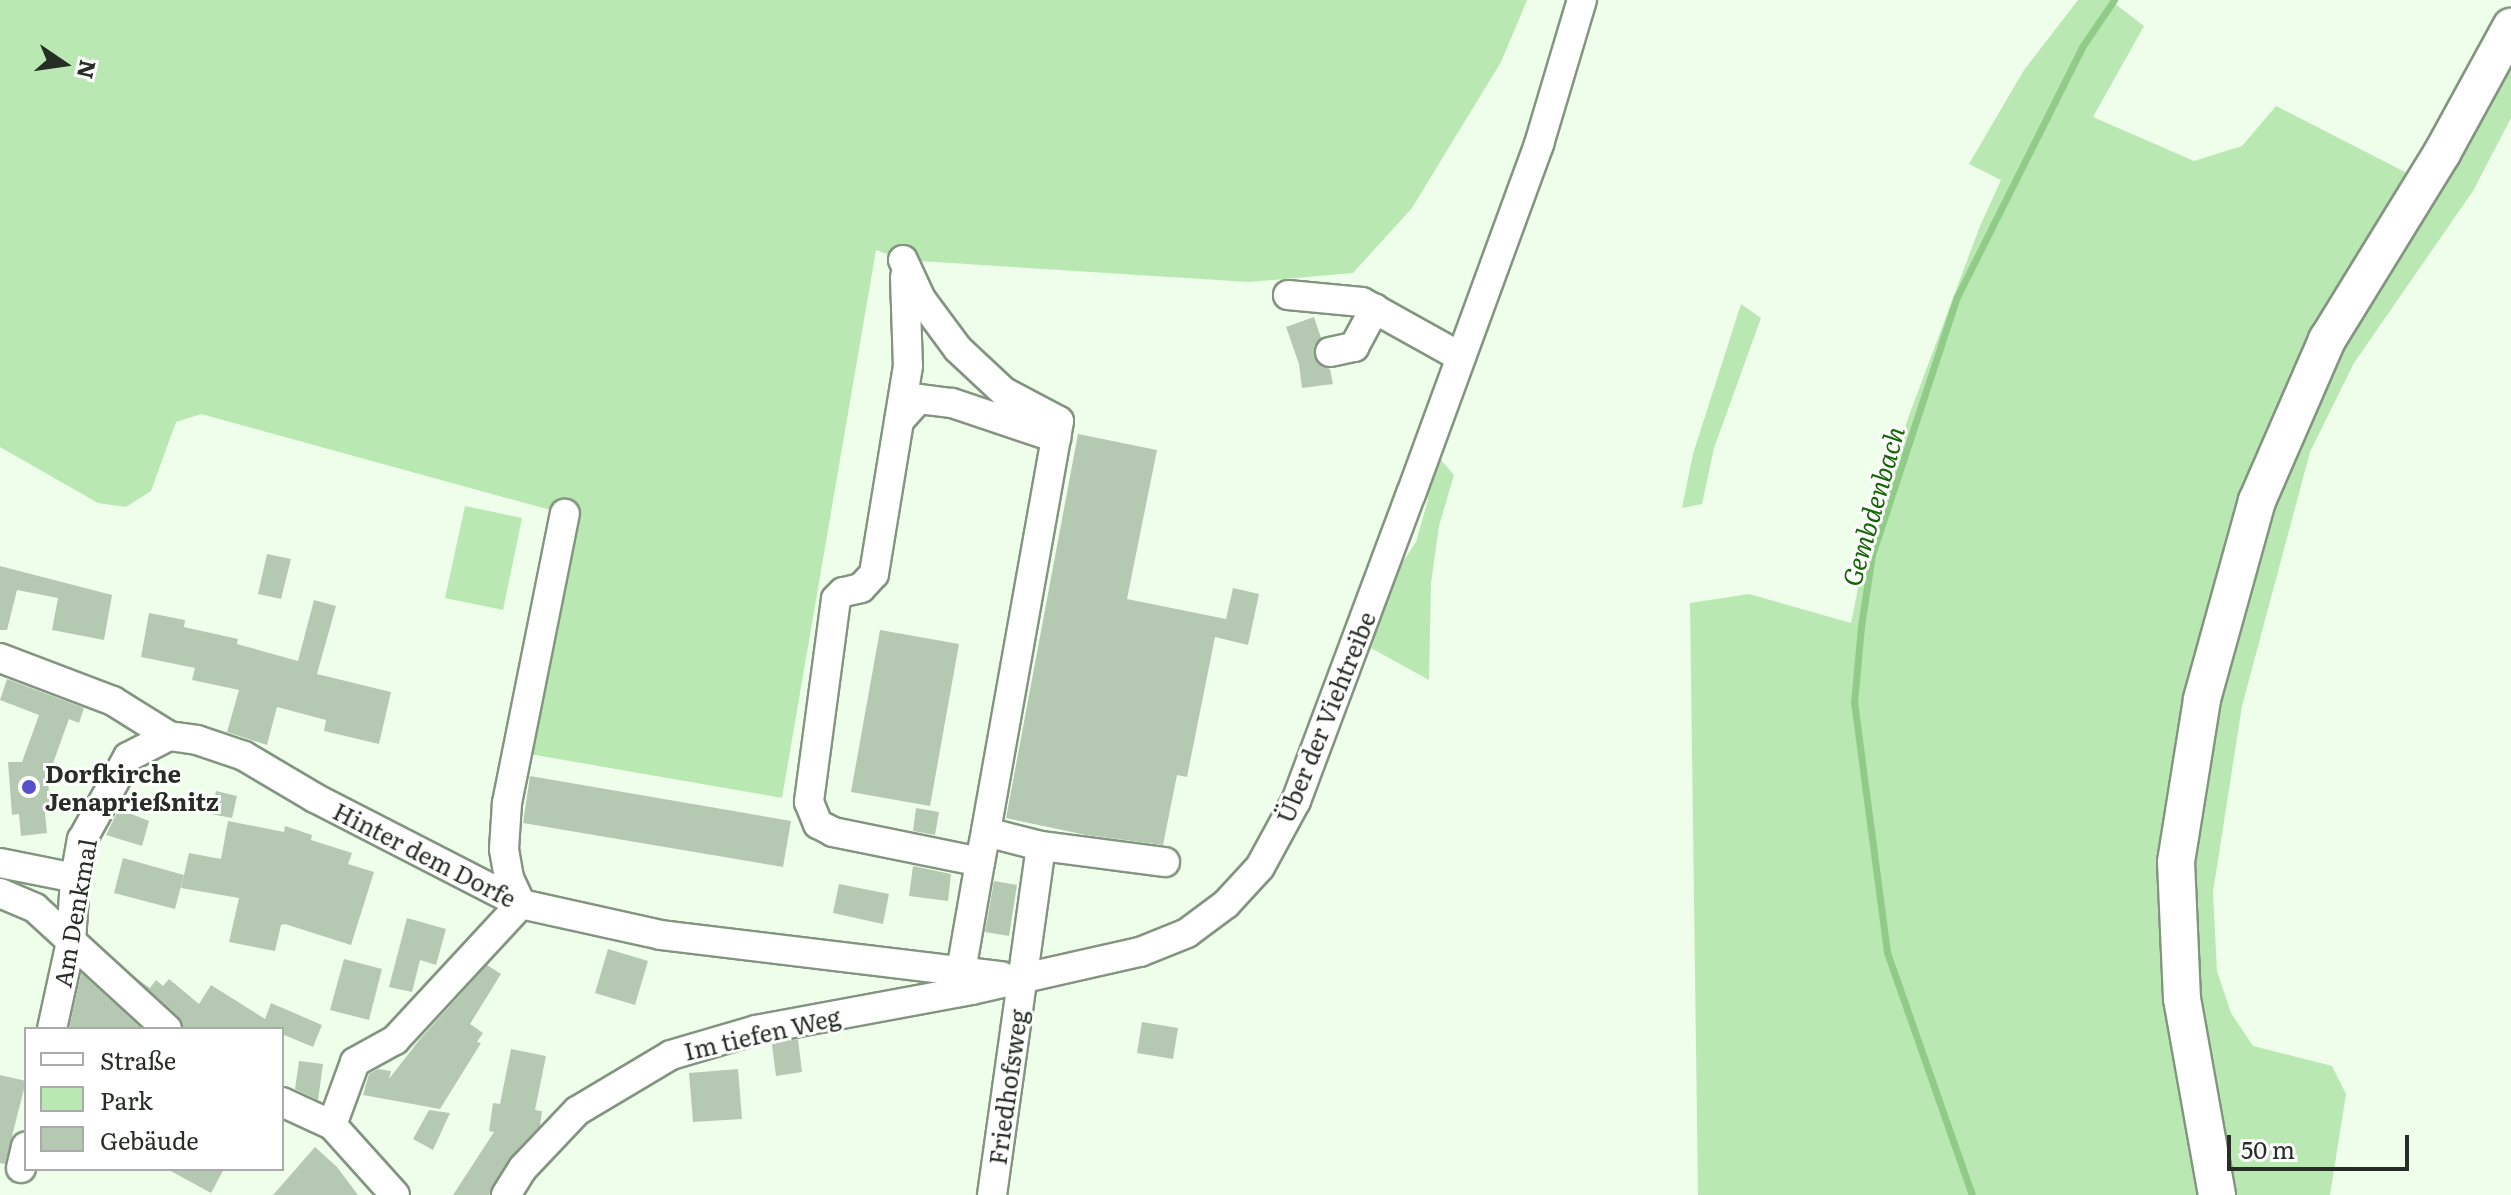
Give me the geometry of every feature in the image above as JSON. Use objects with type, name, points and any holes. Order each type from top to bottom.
[{"type":"main road","points":[[2217,1195],[2182,999],[2176,862],[2202,699],[2257,501],[2327,340],[2442,153],[2511,27]]},
{"type":"street","name":"Über der Viehtreibe","points":[[1022,978],[1140,952],[1187,933],[1226,904],[1260,867],[1296,801],[1461,357],[1539,144],[1582,0]]},
{"type":"street","points":[[961,971],[1059,421],[1004,392],[958,349],[921,299],[903,260],[909,323],[908,366],[874,574],[861,588],[843,592],[836,599],[809,802],[818,824],[833,832],[980,862]]},
{"type":"street","points":[[1288,295],[1362,302],[1461,357]]},
{"type":"street","points":[[1330,352],[1354,347],[1375,308]]},
{"type":"street","points":[[899,421],[919,399],[952,403],[1056,438]]},
{"type":"street","points":[[332,1125],[355,1062],[395,1040],[521,904],[509,878],[504,849],[507,803],[565,514]]},
{"type":"street","name":"Hinter dem Dorfe","points":[[0,658],[113,701],[169,736],[197,740],[244,756],[329,805],[521,904],[661,935],[1022,978]]},
{"type":"street","name":"Am Denkmal","points":[[52,1027],[71,942],[75,878],[82,840],[128,757],[169,736]]},
{"type":"street","points":[[986,832],[1041,846],[1165,862]]},
{"type":"street","name":"Friedhofsweg","points":[[992,1195],[1041,846]]},
{"type":"street","points":[[0,863],[75,878]]},
{"type":"street","points":[[0,893],[35,908],[165,1027]]},
{"type":"street","name":"Im tiefen Weg","points":[[506,1195],[523,1168],[577,1111],[671,1055],[756,1030],[1022,978]]},
{"type":"street","points":[[284,1103],[332,1125],[395,1195]]},
{"type":"green space","points":[[0,0],[1527,0],[1501,62],[1412,208],[1353,273],[1249,282],[903,260],[876,250],[782,798],[518,752],[565,514],[201,414],[176,422],[151,491],[126,507],[98,503],[0,447]]},
{"type":"green space","points":[[2078,0],[2110,0],[2144,26],[2093,117],[2194,161],[2242,146],[2276,106],[2407,173],[2319,330],[2169,817],[2217,1195],[1698,1195],[1690,603],[1749,594],[1851,623],[1866,549],[1907,421],[1980,226],[2001,180],[1969,164],[2024,70]]},
{"type":"green space","points":[[2511,42],[2511,118],[2473,191],[2354,363],[2310,452],[2242,706],[2213,892],[2217,971],[2231,1013],[2253,1046],[2332,1066],[2346,1094],[2330,1195],[2229,1195],[2193,974],[2190,857],[2221,663],[2306,411]]},
{"type":"green space","points":[[1741,304],[1761,318],[1714,448],[1702,504],[1682,508],[1693,454]]},
{"type":"green space","points":[[1435,453],[1454,475],[1439,526],[1431,583],[1429,680],[1371,648],[1394,575],[1416,542],[1428,500],[1425,481]]},
{"type":"green space","points":[[465,506],[522,518],[503,610],[445,598]]},
{"type":"building","points":[[1314,317],[1321,338],[1314,346],[1314,356],[1318,364],[1330,369],[1333,384],[1302,388],[1299,364],[1286,327]]},
{"type":"building","points":[[1078,434],[1157,450],[1127,599],[1226,619],[1233,588],[1259,594],[1248,645],[1215,637],[1187,777],[1177,775],[1163,845],[1086,835],[1006,818]]},
{"type":"building","points":[[267,554],[291,559],[281,599],[258,594]]},
{"type":"building","points":[[0,566],[112,595],[104,640],[52,630],[58,598],[17,590],[7,630],[0,630]]},
{"type":"building","points":[[314,600],[336,606],[317,674],[391,692],[379,744],[324,731],[326,720],[277,707],[267,745],[227,732],[239,690],[192,680],[195,668],[141,657],[149,613],[185,620],[184,627],[238,639],[237,644],[298,661]]},
{"type":"building","points":[[880,630],[959,644],[930,806],[851,792]]},
{"type":"building","points":[[7,679],[84,708],[79,723],[69,719],[48,777],[50,812],[45,813],[47,833],[21,836],[19,814],[12,815],[8,762],[22,762],[39,715],[0,700]]},
{"type":"building","points":[[530,776],[791,821],[783,867],[523,823]]},
{"type":"building","points":[[216,791],[237,796],[232,818],[211,814]]},
{"type":"building","points":[[916,808],[939,812],[935,835],[913,831]]},
{"type":"building","points":[[119,809],[149,821],[142,846],[106,835]]},
{"type":"building","points":[[228,821],[284,832],[285,826],[312,835],[311,840],[352,853],[348,864],[374,872],[351,945],[285,924],[281,925],[275,951],[229,942],[239,898],[181,888],[189,853],[221,859]]},
{"type":"building","points":[[123,858],[184,875],[175,909],[114,893]]},
{"type":"building","points":[[913,866],[951,874],[948,901],[909,896]]},
{"type":"building","points":[[994,881],[1017,885],[1009,936],[985,932]]},
{"type":"building","points":[[839,884],[889,894],[883,924],[833,913]]},
{"type":"building","points":[[407,918],[446,929],[436,965],[420,960],[412,992],[389,987]]},
{"type":"building","points":[[608,949],[648,961],[635,1005],[595,993]]},
{"type":"building","points":[[344,959],[382,969],[369,1020],[330,1010]]},
{"type":"building","points":[[487,965],[501,974],[470,1024],[483,1033],[477,1042],[481,1043],[440,1109],[363,1095],[369,1074],[378,1069],[391,1071],[389,1079],[420,1039]]},
{"type":"building","points":[[82,974],[140,1027],[69,1027]]},
{"type":"building","points":[[137,979],[150,988],[156,980],[163,986],[169,979],[199,1004],[211,985],[265,1019],[271,1003],[322,1025],[313,1047],[284,1035],[284,1027],[183,1027],[178,1016]]},
{"type":"building","points":[[1142,1022],[1178,1028],[1173,1059],[1137,1053]]},
{"type":"building","points":[[798,1039],[802,1072],[776,1076],[772,1044]]},
{"type":"building","points":[[511,1049],[546,1056],[535,1110],[542,1111],[540,1126],[509,1159],[489,1195],[453,1195],[494,1132],[489,1131],[493,1103],[500,1104]]},
{"type":"building","points":[[299,1061],[323,1064],[318,1100],[295,1089]]},
{"type":"building","points":[[738,1069],[742,1119],[693,1122],[689,1073]]},
{"type":"building","points":[[0,1075],[24,1081],[24,1089],[5,1164],[0,1163]]},
{"type":"building","points":[[429,1110],[450,1113],[433,1150],[413,1139]]},
{"type":"building","points":[[315,1147],[337,1167],[358,1195],[273,1195]]},
{"type":"building","points":[[171,1171],[223,1171],[211,1193]]},
{"type":"waterway","name":"Gembdenbach","points":[[1972,1195],[1887,952],[1854,703],[1861,626],[1872,555],[1957,297],[2082,47],[2114,0]]},
{"type":"place","name":"Dorfkirche Jenaprießnitz","points":[[29,787]]}]
